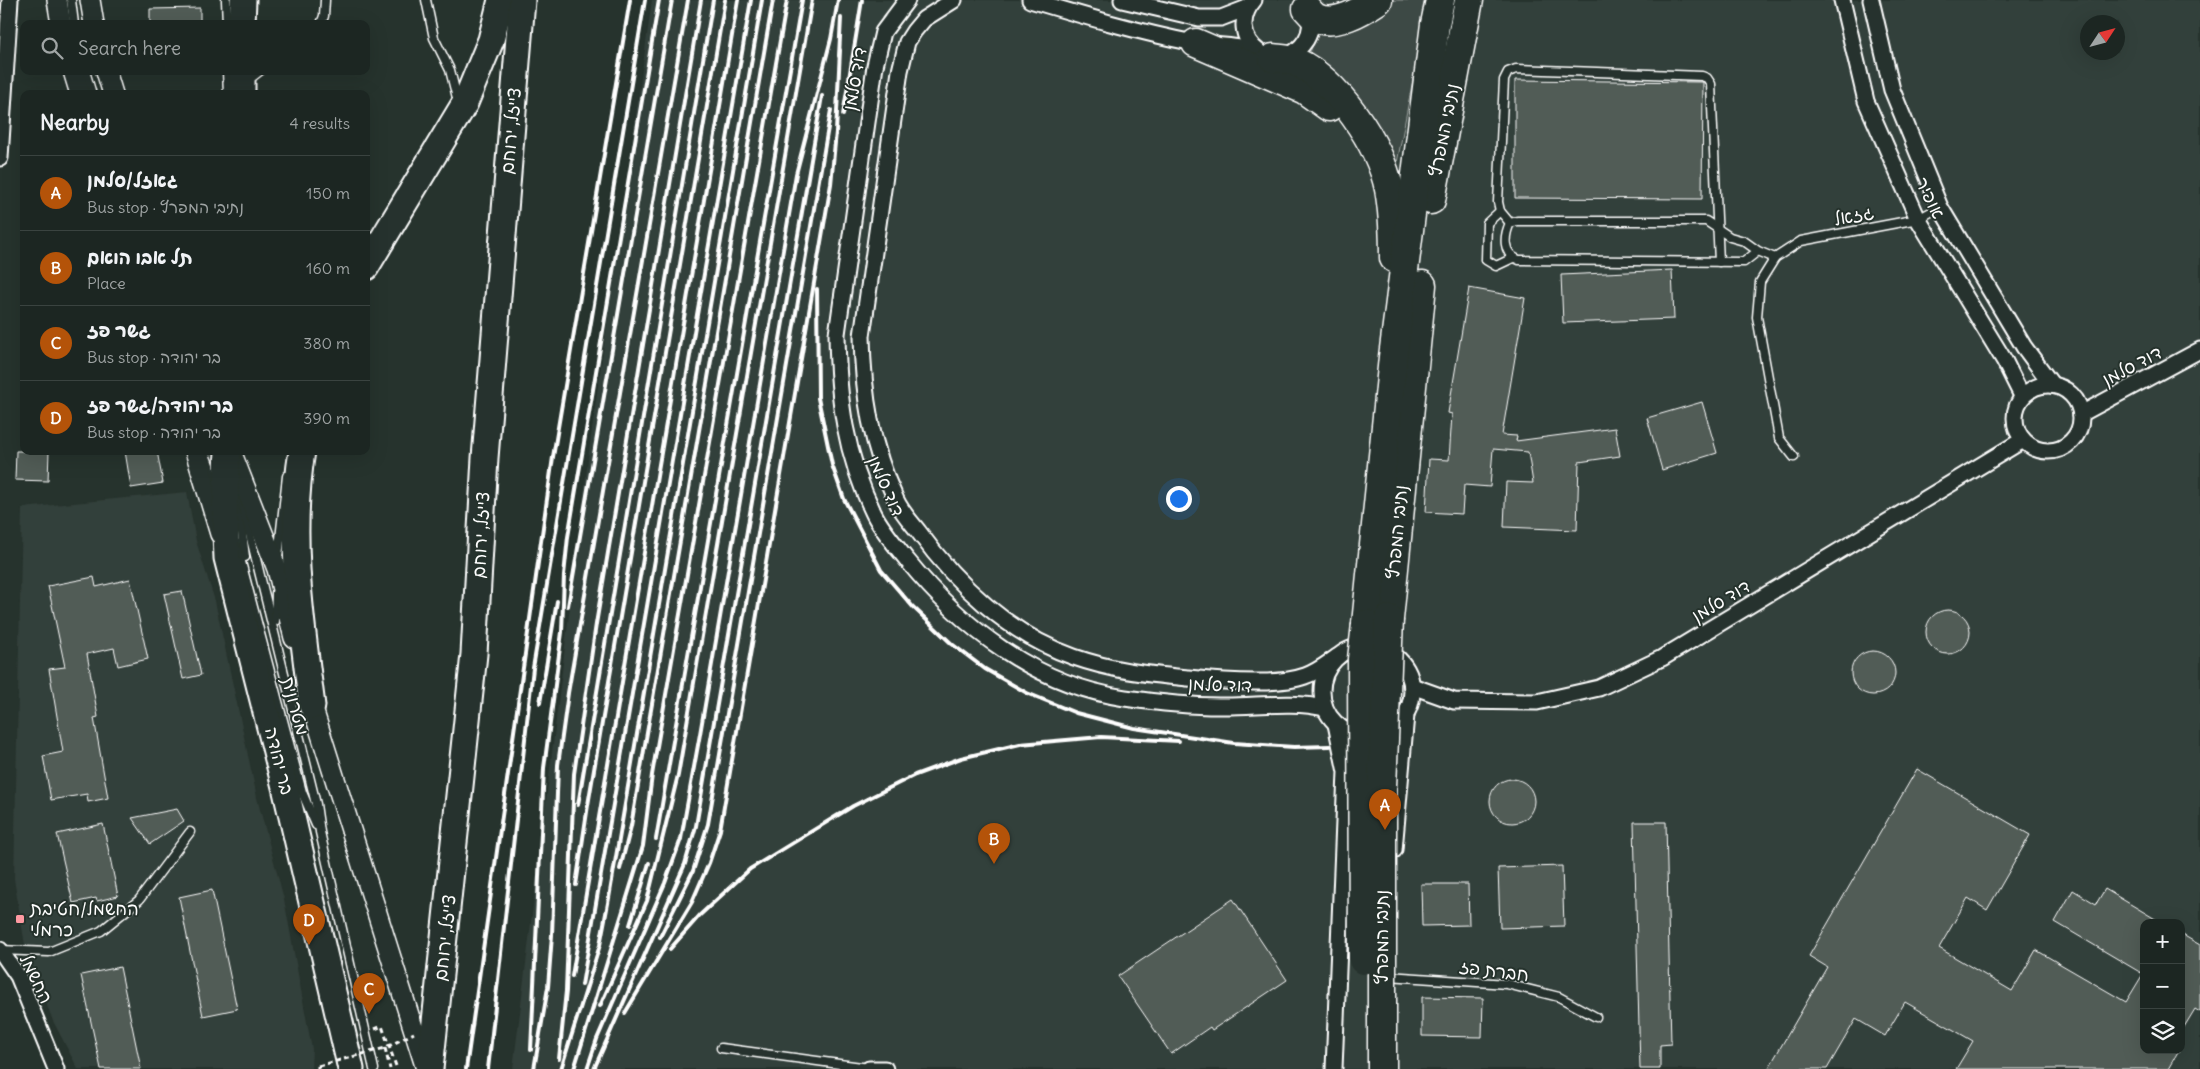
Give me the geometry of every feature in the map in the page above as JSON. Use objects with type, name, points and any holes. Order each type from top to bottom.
[{"type":"highway","points":[[242,20],[243,0]]},
{"type":"highway","points":[[370,261],[465,103],[491,40],[501,0]]},
{"type":"highway","name":"צייזל, ירוחם","points":[[430,1069],[474,654],[485,458],[522,0]]},
{"type":"highway","points":[[1303,4],[1316,18],[1332,20],[1350,15],[1378,0]]},
{"type":"highway","name":"נתיבי המפרץ","points":[[1383,1069],[1382,787],[1378,621],[1393,357],[1435,24],[1440,0]]},
{"type":"highway","name":"נתיבי המפרץ","points":[[1363,1069],[1362,659],[1378,621],[1412,371],[1432,194],[1469,0]]},
{"type":"highway","points":[[1196,43],[1305,90],[1338,114],[1367,149],[1388,188]]},
{"type":"highway","points":[[1267,56],[1295,62],[1323,80],[1344,103],[1380,159],[1388,188],[1394,243],[1393,357]]},
{"type":"highway","name":"בר יהודה","points":[[231,457],[231,500],[227,558],[285,787],[349,1063]]},
{"type":"highway","points":[[295,459],[296,572],[312,706]]},
{"type":"street","points":[[0,158],[10,0]]},
{"type":"street","points":[[57,0],[60,20]]},
{"type":"street","points":[[90,0],[93,20]]},
{"type":"street","name":"דוד סלמן","points":[[907,0],[883,32],[875,66],[837,334],[837,378],[842,418],[861,484],[875,516],[932,590],[958,615],[1001,649],[1064,681],[1125,698],[1218,706],[1305,703],[1325,708]]},
{"type":"street","name":"דוד סלמן","points":[[954,0],[924,20],[907,42],[900,71],[862,336],[863,376],[867,414],[885,474],[897,503],[950,572],[975,596],[1016,628],[1043,644],[1072,657],[1129,673],[1220,681],[1283,680],[1303,676],[1321,668],[1337,657]]},
{"type":"street","points":[[1030,0],[1104,22],[1196,43],[1246,48],[1267,56],[1284,58],[1302,47],[1307,39],[1310,18],[1303,4]]},
{"type":"street","points":[[1122,0],[1199,18],[1221,18],[1250,4]]},
{"type":"street","name":"אופיר","points":[[1842,0],[1866,101],[1918,219],[2004,360],[2022,396]]},
{"type":"street","name":"אופיר","points":[[1871,0],[1892,90],[1940,207],[2024,347],[2052,384]]},
{"type":"street","points":[[1250,4],[1244,18],[1244,29],[1247,39],[1253,48],[1267,56]]},
{"type":"street","points":[[74,75],[79,90]]},
{"type":"street","points":[[107,75],[112,90]]},
{"type":"street","name":"דוד סלמן","points":[[2081,414],[2200,350]]},
{"type":"street","points":[[2052,384],[2072,394],[2081,414],[2080,425],[2070,443],[2051,451],[2040,450],[2022,440],[2014,423],[2017,404],[2030,389],[2040,385],[2052,384]]},
{"type":"street","name":"דוד סלמן","points":[[1412,686],[1454,701],[1538,702],[1598,688],[1662,658],[2022,440]]},
{"type":"street","points":[[196,455],[227,558]]},
{"type":"street","points":[[231,457],[277,569],[312,706],[426,1069]]},
{"type":"street","points":[[1383,1069],[1383,976],[1406,715],[1411,701],[1412,686],[1408,673],[1400,661],[1390,652],[1376,647],[1362,646],[1349,650],[1337,657],[1328,668],[1323,680],[1322,694],[1325,708],[1336,724],[1347,732],[1360,736],[1386,733],[1406,715]]},
{"type":"street","points":[[1334,1069],[1346,772],[1336,724]]},
{"type":"street","points":[[1346,772],[1360,799],[1368,828],[1365,950],[1374,968],[1383,976]]},
{"type":"street","name":"החשמל","points":[[0,950],[18,976],[56,1069]]},
{"type":"street","name":"החשמל","points":[[37,1026],[63,1069]]},
{"type":"street","points":[[869,1069],[885,1069]]},
{"type":"lane","points":[[72,0],[74,20]]},
{"type":"lane","points":[[81,0],[85,20]]},
{"type":"lane","points":[[226,0],[227,20]]},
{"type":"lane","points":[[322,20],[325,0]]},
{"type":"lane","points":[[426,0],[434,38],[450,70],[454,103]]},
{"type":"lane","points":[[442,141],[454,103],[482,42],[492,0]]},
{"type":"lane","points":[[1510,223],[1500,211],[1498,202],[1504,80],[1508,72],[1516,70],[1702,76],[1707,78],[1711,84],[1719,262]]},
{"type":"lane","points":[[86,75],[91,90]]},
{"type":"lane","points":[[99,75],[103,90]]},
{"type":"lane","name":"גזאל","points":[[1775,258],[1801,241],[1918,219],[1940,207]]},
{"type":"lane","points":[[1500,211],[1487,223],[1486,260],[1496,266],[1513,258]]},
{"type":"lane","points":[[1510,223],[1517,221],[1706,221],[1730,237],[1744,241],[1758,251],[1775,258],[1760,282],[1757,317],[1779,438],[1794,457]]},
{"type":"lane","points":[[1510,223],[1505,240],[1507,250],[1513,258],[1519,260],[1744,262],[1758,251]]},
{"type":"lane","name":"מטרונית","points":[[206,455],[231,500],[256,554],[316,804],[320,832],[374,1069]]},
{"type":"lane","name":"מטרונית","points":[[278,651],[275,620],[281,513],[295,459]]},
{"type":"lane","name":"מטרונית","points":[[231,500],[249,584],[302,792],[320,832]]},
{"type":"lane","name":"מטרונית","points":[[231,500],[249,584]]},
{"type":"lane","points":[[0,950],[49,952],[101,931],[139,900],[190,832]]},
{"type":"lane","name":"חברת פז","points":[[1383,976],[1507,984],[1559,997],[1596,1017]]},
{"type":"lane","points":[[721,1048],[869,1069]]},
{"type":"path","points":[[372,1030],[382,1026],[396,1069]]},
{"type":"path","points":[[318,1068],[385,1048],[414,1033]]},
{"type":"path","points":[[385,1048],[390,1069]]},
{"type":"shaded area","points":[[652,0],[2200,0],[2200,1069],[513,1069],[590,444]]},
{"type":"shaded area","points":[[1393,0],[1428,0],[1397,163],[1376,128],[1307,59],[1320,29],[1383,10]]},
{"type":"shaded area","points":[[187,492],[196,541],[215,601],[258,802],[284,899],[312,1049],[311,1069],[78,1069],[53,1021],[26,951],[14,879],[22,508]]},
{"type":"building","points":[[200,8],[200,20],[150,20],[150,9]]},
{"type":"building","points":[[1515,80],[1703,82],[1702,199],[1515,198]]},
{"type":"building","points":[[1672,270],[1674,319],[1563,323],[1561,275]]},
{"type":"building","points":[[1469,288],[1525,298],[1502,435],[1517,436],[1516,441],[1615,428],[1620,456],[1579,462],[1577,530],[1504,527],[1506,482],[1533,483],[1528,452],[1493,449],[1490,487],[1464,485],[1462,514],[1426,512],[1429,459],[1449,460],[1452,414],[1448,413]]},
{"type":"building","points":[[1702,402],[1717,453],[1662,470],[1647,418]]},
{"type":"building","points":[[16,451],[20,451],[20,455],[49,455],[48,481],[15,480]]},
{"type":"building","points":[[126,455],[158,455],[163,483],[131,488]]},
{"type":"building","points":[[94,577],[96,587],[130,579],[148,659],[118,666],[114,648],[87,654],[98,717],[94,718],[108,798],[88,802],[87,794],[51,800],[43,756],[63,752],[49,669],[65,667],[48,586]]},
{"type":"building","points":[[182,591],[201,675],[183,679],[164,594]]},
{"type":"building","points":[[1948,610],[1960,614],[1966,620],[1970,632],[1966,644],[1960,650],[1948,654],[1936,650],[1930,644],[1926,632],[1930,620],[1936,614]]},
{"type":"building","points":[[1873,651],[1885,655],[1891,661],[1895,673],[1891,685],[1885,691],[1873,695],[1861,691],[1855,685],[1851,673],[1855,661],[1861,655]]},
{"type":"building","points":[[1917,769],[2030,835],[1987,910],[1968,898],[1939,948],[2012,991],[2036,950],[2126,1002],[2140,979],[2140,1054],[2177,1054],[2168,1069],[1956,1069],[1973,1041],[1905,1002],[1885,1036],[1856,1019],[1827,1069],[1768,1069],[1827,967],[1809,956]]},
{"type":"building","points":[[1512,779],[1524,783],[1530,789],[1534,801],[1530,813],[1524,819],[1512,823],[1500,819],[1494,813],[1490,801],[1494,789],[1500,783]]},
{"type":"building","points":[[177,809],[184,821],[150,844],[132,818]]},
{"type":"building","points":[[1634,822],[1666,822],[1671,1044],[1660,1045],[1660,1069],[1640,1069]]},
{"type":"building","points":[[103,824],[118,896],[97,901],[96,898],[73,903],[57,834]]},
{"type":"building","points":[[1562,866],[1564,926],[1500,928],[1498,868]]},
{"type":"building","points":[[1421,884],[1468,884],[1469,925],[1422,926]]},
{"type":"building","points":[[2105,889],[2155,919],[2140,919],[2140,972],[2055,922],[2073,890],[2096,904]]},
{"type":"building","points":[[212,890],[237,1009],[203,1016],[179,897]]},
{"type":"building","points":[[1233,899],[1287,980],[1212,1030],[1210,1027],[1171,1054],[1118,976]]},
{"type":"building","points":[[2185,936],[2200,945],[2200,1012],[2195,1009],[2185,1025]]},
{"type":"building","points":[[120,967],[141,1069],[101,1069],[81,975]]},
{"type":"building","points":[[1422,997],[1483,998],[1482,1037],[1422,1036]]},
{"type":"railway","points":[[466,1069],[553,457],[630,0]]},
{"type":"railway","points":[[488,1069],[533,668],[645,0]]},
{"type":"railway","points":[[531,1050],[544,768],[562,632],[564,575],[568,537],[659,0]]},
{"type":"railway","points":[[568,606],[672,0]]},
{"type":"railway","points":[[534,1069],[548,987],[552,935],[558,765],[568,693],[688,0]]},
{"type":"railway","points":[[559,1059],[566,991],[574,774],[596,624],[701,0]]},
{"type":"railway","points":[[578,805],[713,0]]},
{"type":"railway","points":[[576,885],[725,0]]},
{"type":"railway","points":[[572,976],[738,0]]},
{"type":"railway","points":[[582,985],[751,0]]},
{"type":"railway","points":[[561,1069],[600,945],[609,898],[762,0]]},
{"type":"railway","points":[[620,869],[631,826],[773,0]]},
{"type":"railway","points":[[574,1069],[643,846],[652,775],[787,0]]},
{"type":"railway","points":[[656,839],[802,0]]},
{"type":"railway","points":[[600,1006],[647,901],[678,775],[812,0]]},
{"type":"railway","points":[[587,1069],[597,1039],[665,883],[681,839],[796,174],[831,39],[838,0]]},
{"type":"railway","points":[[843,115],[862,0]]},
{"type":"railway","points":[[839,56],[841,18]]},
{"type":"railway","points":[[625,1013],[692,902],[709,863],[720,830],[831,184],[836,132],[840,50]]},
{"type":"railway","points":[[594,1069],[685,864],[696,826],[822,96]]},
{"type":"railway","points":[[660,937],[693,871],[708,824],[831,110]]},
{"type":"railway","points":[[817,289],[818,398],[832,465],[844,499],[881,570],[913,607],[952,644],[985,669],[1027,693],[1076,713],[1134,728],[1234,743],[1294,747],[1330,746]]},
{"type":"railway","points":[[540,703],[557,601]]},
{"type":"railway","points":[[670,949],[700,915],[750,869],[853,806],[915,775],[961,758],[1020,744],[1101,737],[1179,741]]},
{"type":"railway","points":[[630,925],[649,863]]},
{"type":"place","name":"גאזל/סלמן","points":[[1385,830]]},
{"type":"place","name":"תל אבו הואם","points":[[994,864]]},
{"type":"place","name":"החשמל/חטיבת כרמלי","points":[[20,919]]},
{"type":"place","name":"בר יהודה/גשר פז","points":[[309,945]]},
{"type":"place","name":"גשר פז","points":[[369,1014]]}]
